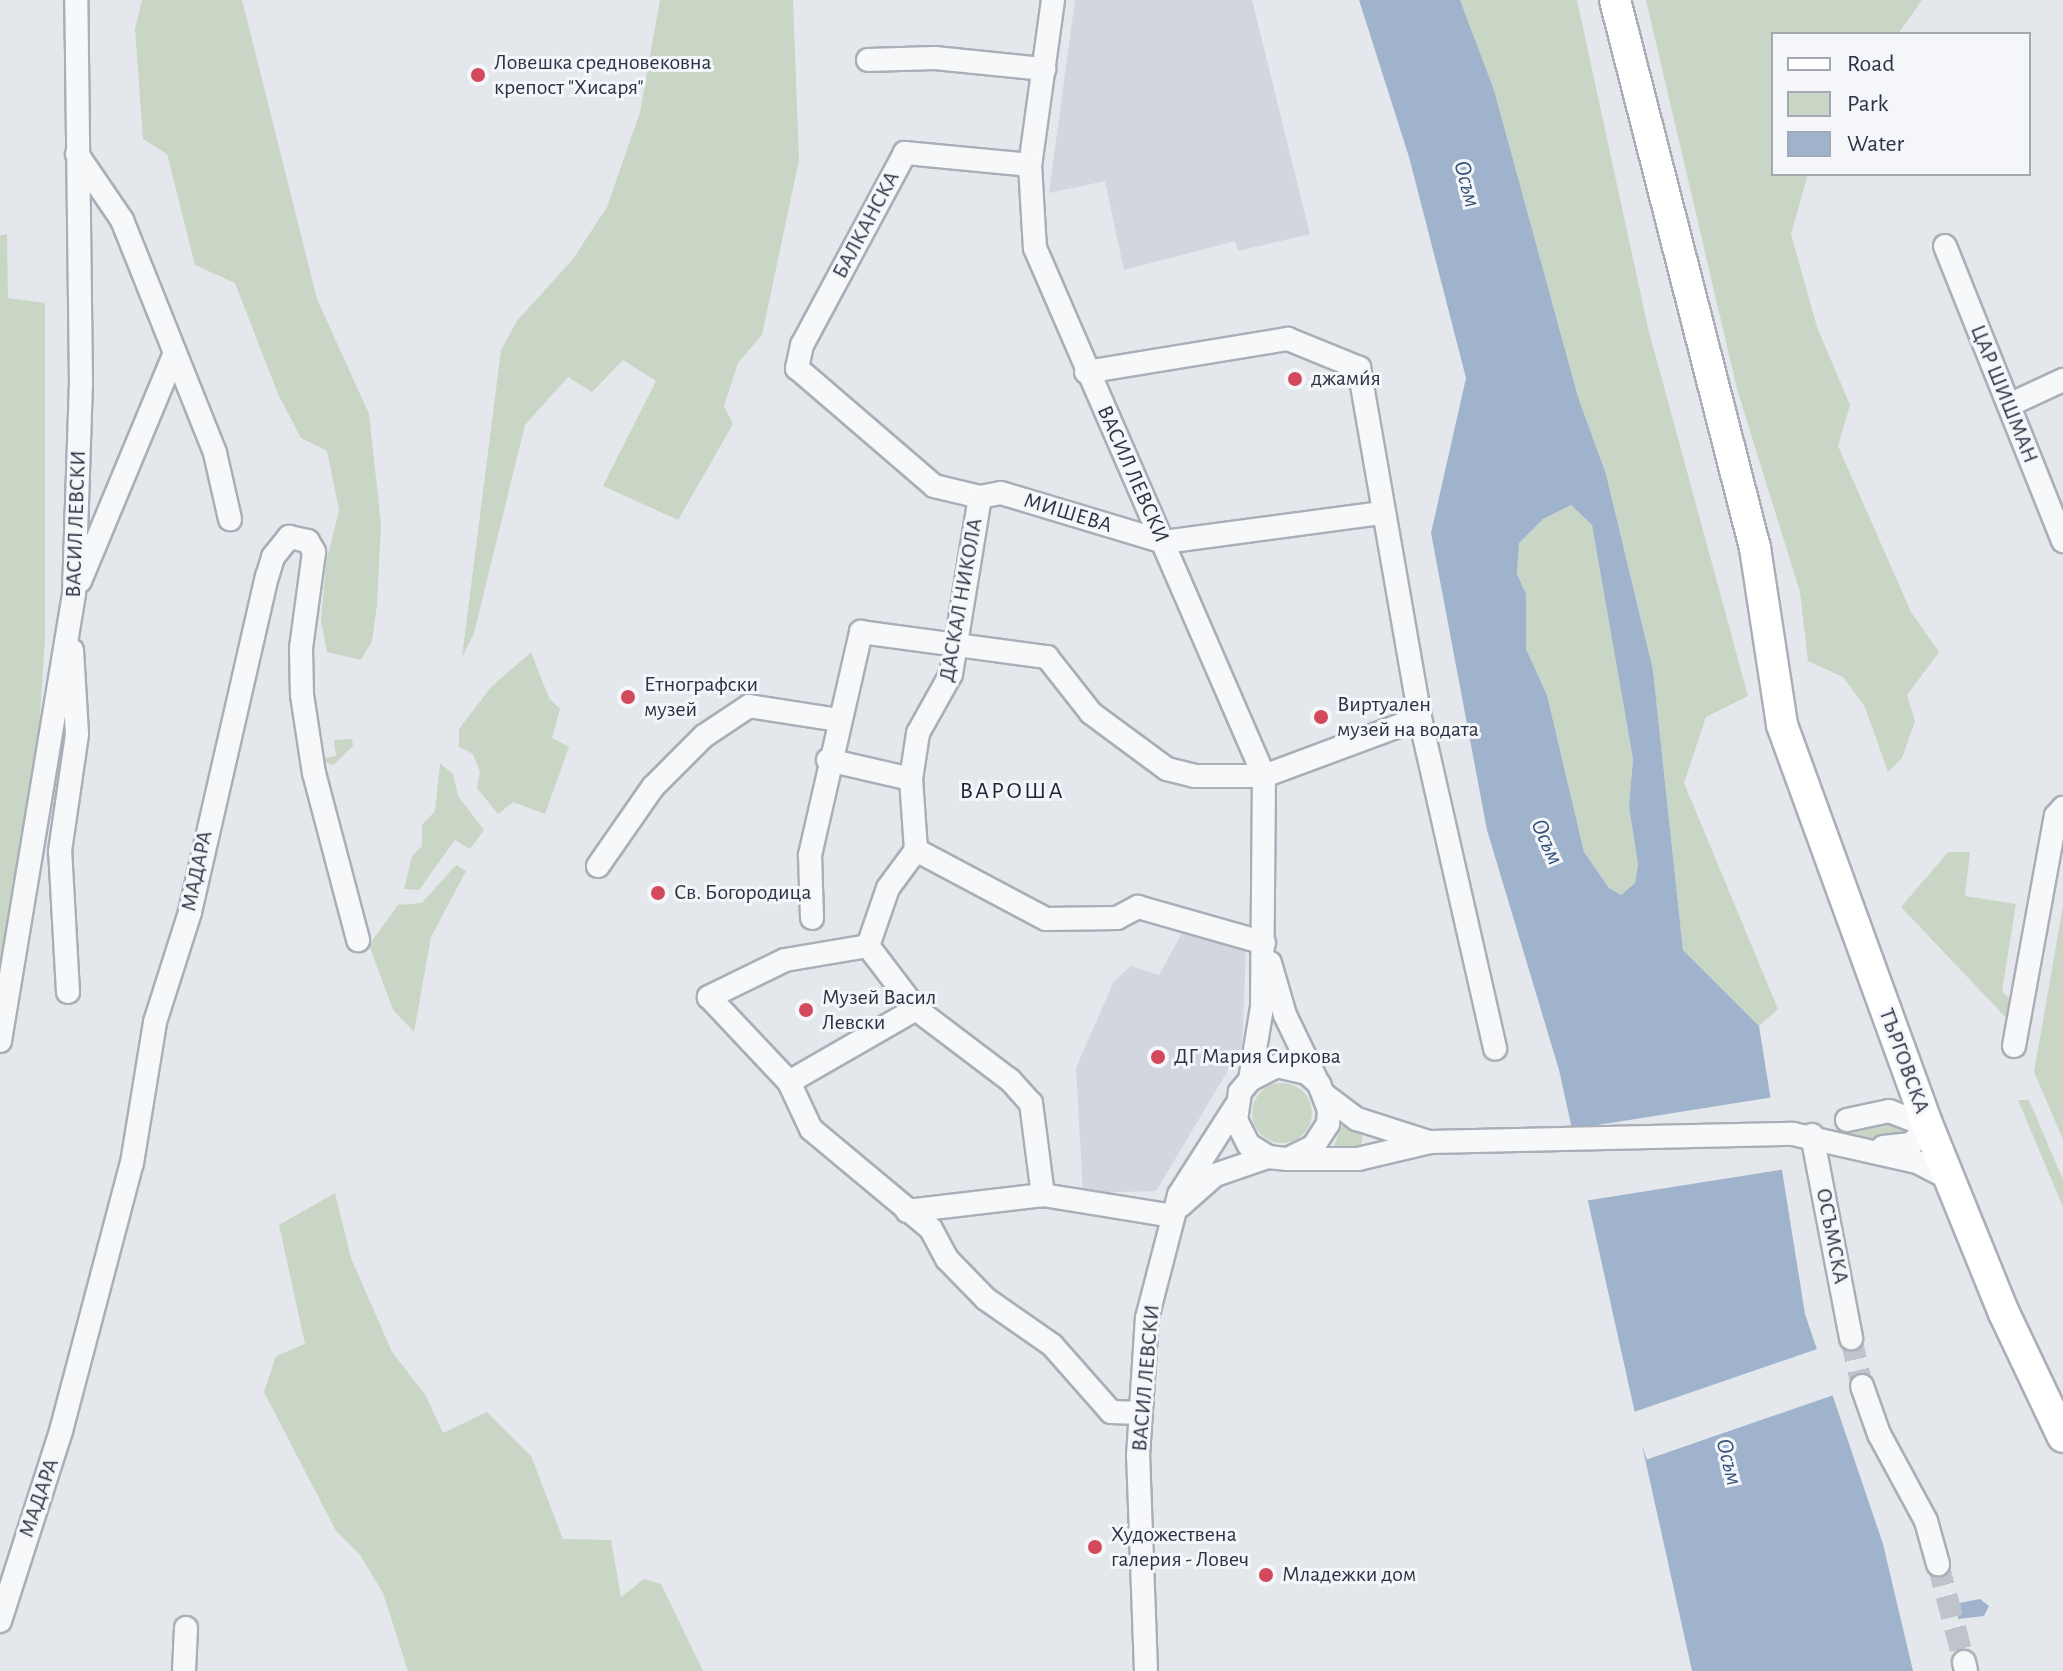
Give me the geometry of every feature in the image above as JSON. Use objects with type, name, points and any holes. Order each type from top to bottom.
[{"type":"street","name":"ВАСИЛ ЛЕВСКИ","points":[[0,1041],[74,593],[81,384],[76,0]]},
{"type":"street","name":"ВАСИЛ ЛЕВСКИ","points":[[1053,0],[1030,165],[1035,248],[1086,372],[1164,542],[1264,776],[1264,943]]},
{"type":"street","name":"ТЪРГОВСКА","points":[[1615,0],[1741,489],[1778,673],[1782,725],[1928,1126],[2063,1437]]},
{"type":"street","points":[[868,60],[935,58],[1044,69]]},
{"type":"street","name":"БАЛКАНСКА","points":[[797,368],[802,345],[905,153],[1030,165]]},
{"type":"street","points":[[77,154],[122,220],[215,453],[230,519]]},
{"type":"street","name":"ЦАР ШИШМАН","points":[[1945,246],[2063,541]]},
{"type":"street","points":[[1086,372],[1288,339],[1359,368],[1420,718],[1495,1049]]},
{"type":"street","points":[[68,992],[60,851],[77,734],[74,593],[175,353]]},
{"type":"street","name":"МИШЕВА","points":[[797,368],[934,486],[980,497],[1001,493],[1164,542],[1382,513]]},
{"type":"street","points":[[2009,405],[2063,380]]},
{"type":"street","name":"ДАСКАЛ НИКОЛА","points":[[916,850],[911,779],[918,733],[951,674],[952,646],[980,497]]},
{"type":"street","name":"МАДАРА","points":[[0,1621],[61,1431],[132,1163],[155,1022],[190,912],[263,591],[273,557],[289,537],[308,541],[314,552],[301,648],[302,695],[314,773],[358,940]]},
{"type":"street","points":[[812,918],[810,855],[828,760],[861,632],[1047,657],[1091,713],[1167,769],[1195,776],[1264,776],[1420,718]]},
{"type":"street","points":[[598,866],[653,787],[704,736],[749,706],[838,720]]},
{"type":"street","points":[[828,760],[911,779]]},
{"type":"street","points":[[2014,1046],[2056,816],[2063,808]]},
{"type":"street","points":[[868,946],[888,888],[916,850],[1046,919],[1117,918],[1138,907],[1264,943]]},
{"type":"street","points":[[1264,943],[1262,1007],[1250,1080],[1236,1106],[1240,1134],[1278,1158],[1358,1159],[1430,1142],[1803,1134],[1917,1162],[1949,1178]]},
{"type":"street","points":[[907,1211],[1043,1195],[1172,1216],[1215,1175],[1278,1158],[1302,1155],[1322,1137],[1328,1124],[1322,1090],[1285,1015],[1264,943]]},
{"type":"street","points":[[868,946],[785,960],[709,997],[789,1082],[811,1129],[931,1229],[947,1259],[986,1299],[1052,1345],[1111,1412],[1141,1413]]},
{"type":"street","points":[[868,946],[916,1009],[1010,1080],[1031,1103],[1043,1195]]},
{"type":"street","points":[[789,1082],[916,1009]]},
{"type":"street","points":[[1250,1080],[1277,1066],[1307,1073],[1357,1119],[1430,1142]]},
{"type":"street","points":[[1847,1120],[1893,1099],[1911,1081]]},
{"type":"street","name":"ВАСИЛ ЛЕВСКИ","points":[[1146,1671],[1141,1413],[1147,1318],[1172,1216],[1188,1175],[1236,1106]]},
{"type":"street","points":[[1803,1134],[1889,1111],[1928,1126],[1911,1144],[1850,1144]]},
{"type":"street","name":"ОСЪМСКА","points":[[1803,1134],[1851,1338]]},
{"type":"street","points":[[1862,1386],[1879,1434],[1926,1521],[1938,1564]]},
{"type":"street","points":[[184,1671],[186,1628]]},
{"type":"shaded area","points":[[1075,0],[1252,0],[1310,234],[1238,251],[1235,241],[1124,270],[1105,181],[1049,193]]},
{"type":"shaded area","name":"ДГ Мария Сиркова","points":[[1182,933],[1246,949],[1242,1047],[1156,1191],[1083,1193],[1076,1068],[1114,981],[1131,966],[1159,975]]},
{"type":"green space","points":[[142,0],[242,0],[317,299],[369,414],[381,524],[372,641],[361,660],[327,652],[321,621],[326,563],[339,510],[327,451],[301,438],[278,394],[235,283],[195,265],[167,154],[143,139],[135,29]]},
{"type":"green space","points":[[660,0],[793,0],[799,160],[762,335],[738,363],[724,406],[733,424],[678,520],[603,486],[656,381],[623,360],[592,392],[568,377],[525,425],[474,633],[462,657],[501,350],[517,321],[573,259],[607,207],[640,112]]},
{"type":"green space","points":[[1460,0],[1577,0],[1648,328],[1748,696],[1706,717],[1684,783],[1778,1009],[1759,1026],[1683,950],[1653,670],[1606,474],[1578,397],[1494,90]]},
{"type":"green space","points":[[1646,0],[1922,0],[1899,32],[1771,32],[1771,176],[1807,176],[1791,234],[1817,327],[1850,405],[1838,446],[1911,612],[1939,652],[1907,695],[1915,721],[1902,758],[1888,772],[1865,707],[1843,677],[1808,661],[1800,592],[1737,389]]},
{"type":"green space","points":[[7,234],[8,298],[45,303],[45,638],[39,732],[0,969],[0,236]]},
{"type":"green space","points":[[1571,505],[1592,525],[1633,759],[1629,806],[1638,865],[1635,883],[1621,895],[1609,888],[1584,852],[1547,695],[1526,649],[1526,594],[1517,574],[1519,543],[1543,519]]},
{"type":"green space","points":[[531,652],[549,698],[560,709],[552,738],[569,747],[545,814],[513,802],[498,814],[477,788],[480,772],[473,754],[459,747],[459,729],[491,687]]},
{"type":"green space","points":[[352,739],[353,746],[333,765],[319,759],[336,756],[334,740]]},
{"type":"green space","points":[[440,763],[453,774],[458,796],[484,830],[470,849],[455,840],[419,890],[404,889],[412,856],[422,846],[422,825],[435,811]]},
{"type":"green space","points":[[1948,852],[1970,852],[1965,896],[2016,904],[2002,991],[2015,1005],[2012,1024],[1901,907]]},
{"type":"green space","points":[[456,865],[466,871],[431,937],[414,1032],[393,1010],[369,945],[398,905],[422,903]]},
{"type":"green space","points":[[2063,906],[2063,1139],[2034,1072]]},
{"type":"green space","points":[[1282,1083],[1294,1085],[1303,1092],[1310,1101],[1310,1125],[1303,1134],[1294,1141],[1282,1143],[1270,1141],[1261,1134],[1254,1125],[1252,1113],[1254,1101],[1261,1092],[1270,1085]]},
{"type":"green space","points":[[2018,1100],[2029,1100],[2063,1180],[2063,1207]]},
{"type":"green space","points":[[1344,1121],[1363,1131],[1361,1150],[1333,1148]]},
{"type":"green space","points":[[1890,1121],[1905,1124],[1903,1135],[1878,1139],[1837,1134]]},
{"type":"green space","points":[[335,1193],[351,1258],[392,1352],[426,1396],[443,1433],[487,1412],[531,1456],[563,1539],[611,1540],[621,1597],[644,1579],[661,1584],[703,1671],[408,1671],[383,1593],[360,1555],[336,1531],[264,1392],[276,1356],[305,1344],[279,1225]]},
{"type":"water","name":"Осъм","points":[[1359,0],[1460,0],[1494,90],[1578,397],[1606,474],[1653,670],[1683,950],[1759,1026],[1805,1314],[1883,1544],[1913,1671],[1692,1671],[1559,1070],[1487,830],[1431,533],[1466,378],[1409,157]],"holes":[[[1571,505],[1592,525],[1633,759],[1629,806],[1638,865],[1635,883],[1621,895],[1609,888],[1584,852],[1547,695],[1526,649],[1526,594],[1517,574],[1519,543],[1543,519]]]},
{"type":"water","points":[[1980,1599],[1989,1606],[1984,1616],[1958,1619],[1959,1603]]},
{"type":"pier","points":[[1774,1097],[1785,1169],[1576,1202],[1565,1130]]},
{"type":"pier","points":[[1820,1348],[1836,1394],[1647,1459],[1631,1413]]},
{"type":"tunnel","points":[[1851,1338],[1862,1386]]},
{"type":"tunnel","points":[[1938,1564],[1964,1662]]},
{"type":"place","name":"Ловешка средновековна крепост \"Хисаря\"","points":[[478,75]]},
{"type":"place","name":"джами́я","points":[[1295,379]]},
{"type":"place","name":"Етнографски музей","points":[[628,697]]},
{"type":"place","name":"Виртуален музей на водата","points":[[1321,717]]},
{"type":"place","name":"Св. Богородица","points":[[658,893]]},
{"type":"place","name":"Музей Васил Левски","points":[[806,1010]]},
{"type":"place","name":"ДГ Мария Сиркова","points":[[1158,1057]]},
{"type":"place","name":"Художествена галерия - Ловеч","points":[[1095,1547]]},
{"type":"place","name":"Младежки дом","points":[[1266,1575]]},
{"type":"district","name":"ВАРОША","points":[[1012,792]]}]
